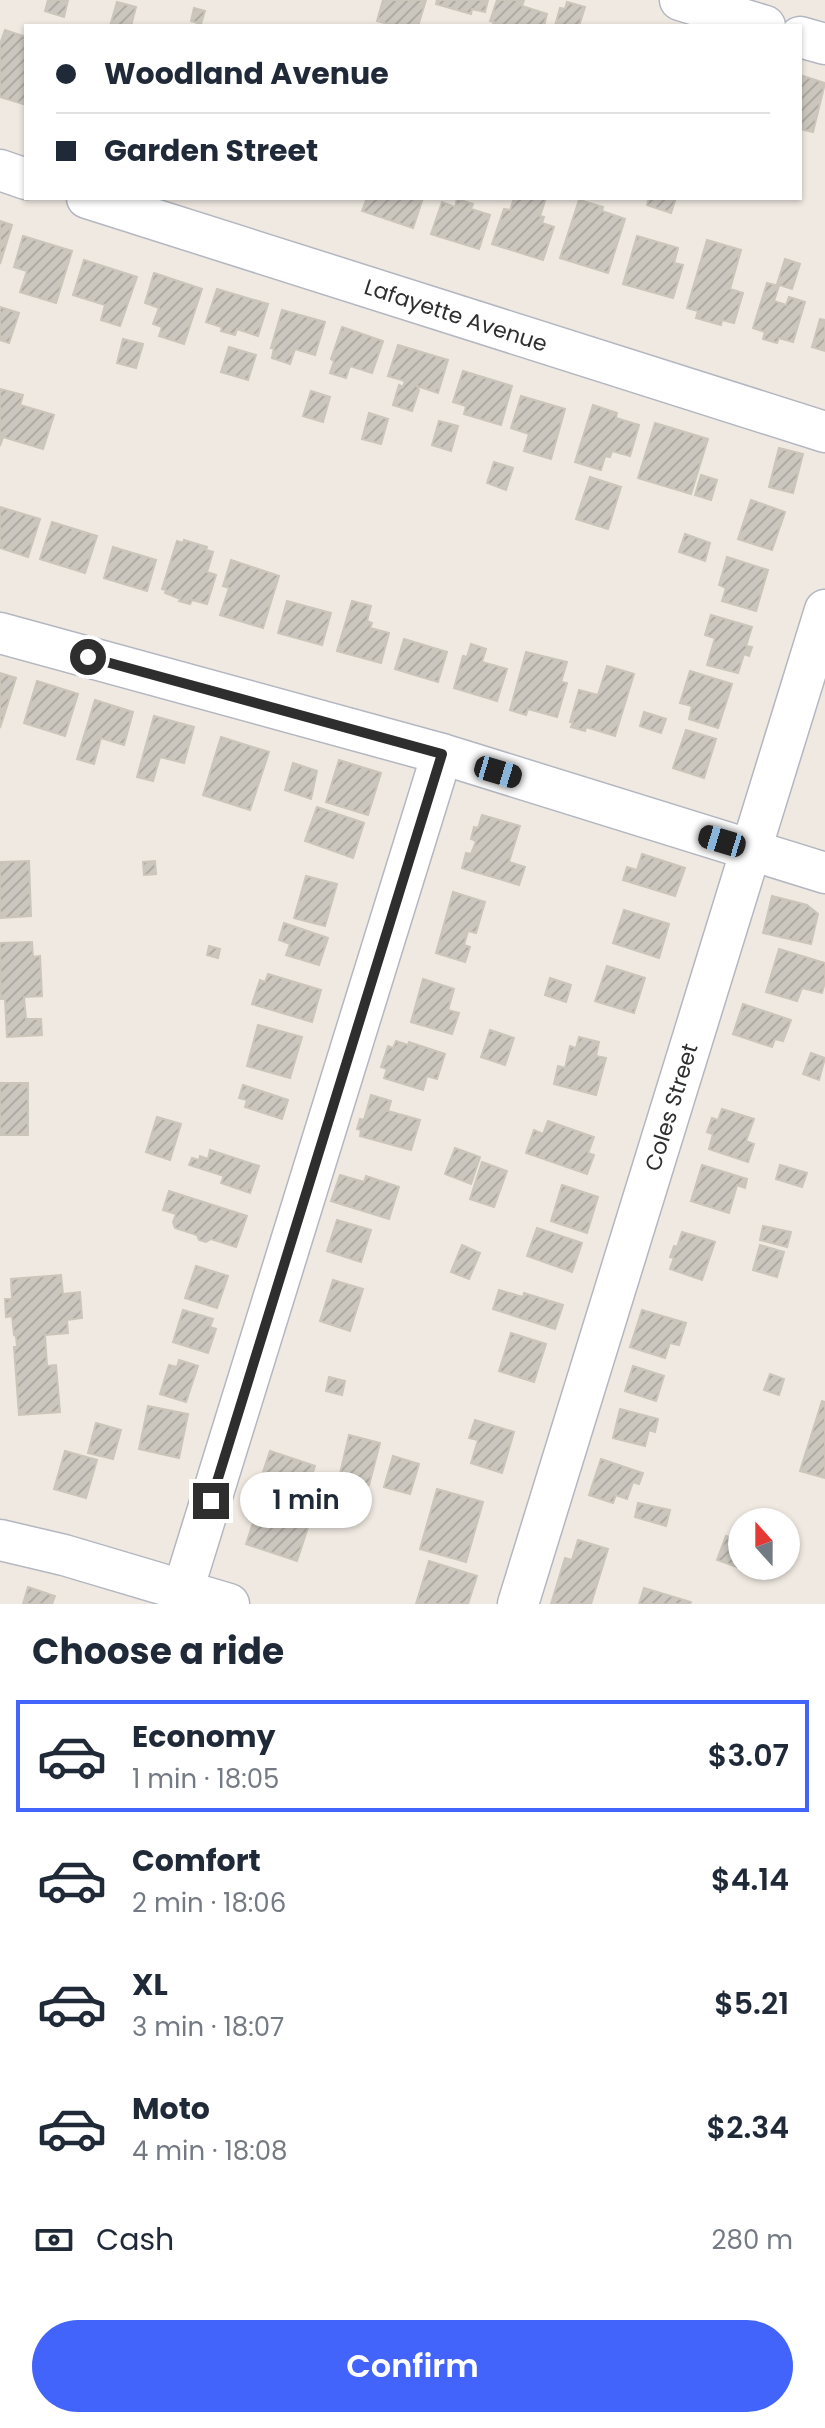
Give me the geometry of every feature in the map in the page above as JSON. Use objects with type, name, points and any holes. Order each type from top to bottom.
[{"type":"street","points":[[680,0],[758,24]]},
{"type":"street","points":[[802,38],[825,44]]},
{"type":"street","points":[[0,170],[24,178]]},
{"type":"street","name":"Lafayette Avenue","points":[[93,200],[825,432]]},
{"type":"street","name":"Coles Street","points":[[518,1604],[825,610]]},
{"type":"street","points":[[0,633],[442,754],[825,873]]},
{"type":"street","points":[[183,1590],[442,754]]},
{"type":"street","points":[[0,1540],[64,1555],[229,1604]]},
{"type":"building","points":[[48,0],[68,0],[64,17],[45,11]]},
{"type":"building","points":[[383,0],[426,0],[419,24],[377,21]]},
{"type":"building","points":[[437,0],[488,0],[485,12],[472,9],[471,14],[436,4]]},
{"type":"building","points":[[497,0],[524,0],[522,6],[547,14],[544,24],[493,24],[490,21]]},
{"type":"building","points":[[117,2],[136,7],[132,24],[111,24]]},
{"type":"building","points":[[567,2],[585,7],[580,24],[556,24],[560,8],[565,9]]},
{"type":"building","points":[[194,8],[205,11],[201,24],[191,21]]},
{"type":"building","points":[[5,30],[24,36],[24,104],[0,97],[0,44]]},
{"type":"building","points":[[802,76],[825,83],[813,132],[802,129]]},
{"type":"building","points":[[366,200],[422,200],[413,228],[362,211]]},
{"type":"building","points":[[457,200],[460,200],[473,204],[471,209],[490,215],[479,249],[431,234],[442,202],[455,207]]},
{"type":"building","points":[[513,200],[545,200],[540,216],[544,217],[542,223],[554,227],[543,260],[492,244],[504,209],[510,210]]},
{"type":"building","points":[[579,200],[603,207],[602,211],[625,219],[608,273],[560,258]]},
{"type":"building","points":[[648,200],[675,200],[671,213],[647,205]]},
{"type":"building","points":[[0,221],[12,225],[0,264]]},
{"type":"building","points":[[23,236],[72,251],[56,303],[20,292],[27,271],[14,267]]},
{"type":"building","points":[[637,236],[678,248],[674,263],[683,265],[673,298],[623,284]]},
{"type":"building","points":[[707,240],[741,250],[730,289],[743,293],[734,323],[722,320],[721,325],[696,318],[698,311],[687,308]]},
{"type":"building","points":[[785,259],[800,264],[792,289],[777,284]]},
{"type":"building","points":[[84,260],[137,277],[120,326],[101,320],[105,305],[73,295]]},
{"type":"building","points":[[154,273],[202,289],[184,344],[159,336],[162,327],[153,324],[159,308],[145,303]]},
{"type":"building","points":[[767,283],[779,286],[774,301],[786,305],[789,297],[805,302],[793,342],[779,338],[777,343],[763,339],[765,332],[753,328]]},
{"type":"building","points":[[217,289],[268,304],[258,336],[237,329],[235,335],[206,322]]},
{"type":"building","points":[[0,307],[19,313],[9,343],[0,340]]},
{"type":"building","points":[[282,310],[325,322],[315,355],[295,349],[290,364],[272,358],[274,348],[271,348]]},
{"type":"building","points":[[820,319],[825,320],[825,351],[812,347]]},
{"type":"building","points":[[342,327],[383,341],[372,373],[350,366],[346,378],[330,373],[334,361],[331,359]]},
{"type":"building","points":[[123,339],[143,344],[136,368],[117,363]]},
{"type":"building","points":[[398,345],[448,360],[438,393],[417,386],[419,390],[412,411],[393,405],[399,385],[403,387],[405,381],[388,376]]},
{"type":"building","points":[[229,347],[256,355],[248,380],[221,372]]},
{"type":"building","points":[[463,371],[512,386],[501,425],[464,414],[466,406],[453,402]]},
{"type":"building","points":[[0,389],[23,395],[20,405],[54,415],[43,449],[3,437],[0,446]]},
{"type":"building","points":[[311,391],[330,397],[323,422],[303,416]]},
{"type":"building","points":[[521,396],[565,409],[551,459],[524,451],[529,434],[511,428]]},
{"type":"building","points":[[593,405],[617,413],[616,418],[639,425],[630,456],[612,451],[610,457],[605,456],[601,470],[575,462]]},
{"type":"building","points":[[369,413],[388,419],[381,444],[362,439]]},
{"type":"building","points":[[439,421],[458,426],[451,451],[432,445]]},
{"type":"building","points":[[655,423],[708,439],[691,494],[638,478]]},
{"type":"building","points":[[779,448],[803,454],[793,493],[769,487]]},
{"type":"building","points":[[494,462],[513,468],[506,490],[487,483]]},
{"type":"building","points":[[701,475],[717,480],[711,500],[695,495]]},
{"type":"building","points":[[590,477],[621,487],[608,529],[576,519]]},
{"type":"building","points":[[751,500],[785,512],[772,550],[738,539]]},
{"type":"building","points":[[0,507],[40,519],[28,557],[0,548]]},
{"type":"building","points":[[52,522],[97,536],[85,573],[40,559]]},
{"type":"building","points":[[685,534],[710,543],[705,561],[679,552]]},
{"type":"building","points":[[184,540],[213,552],[207,572],[216,575],[207,604],[179,601],[182,595],[178,598],[162,589],[177,541],[183,543]]},
{"type":"building","points":[[113,547],[156,560],[147,591],[104,578]]},
{"type":"building","points":[[727,557],[768,570],[756,611],[722,601],[726,588],[719,585]]},
{"type":"building","points":[[231,560],[279,576],[263,628],[220,615],[229,588],[223,586]]},
{"type":"building","points":[[287,601],[331,613],[322,645],[278,633]]},
{"type":"building","points":[[352,601],[371,606],[367,621],[372,623],[370,628],[389,633],[381,663],[337,651]]},
{"type":"building","points":[[711,615],[752,627],[746,646],[752,647],[749,656],[744,654],[738,673],[707,665],[715,638],[705,635]]},
{"type":"building","points":[[404,639],[447,652],[438,682],[395,669]]},
{"type":"building","points":[[471,644],[486,649],[482,662],[507,669],[497,701],[454,688],[463,656],[467,657]]},
{"type":"building","points":[[526,652],[567,662],[561,682],[567,683],[557,717],[528,709],[526,715],[510,710]]},
{"type":"building","points":[[607,666],[634,674],[615,736],[586,727],[585,731],[571,727],[579,690],[598,695]]},
{"type":"building","points":[[690,671],[732,684],[718,728],[689,719],[692,706],[680,703]]},
{"type":"building","points":[[0,673],[16,678],[0,728]]},
{"type":"building","points":[[37,681],[78,694],[65,736],[24,723]]},
{"type":"building","points":[[95,700],[133,712],[124,745],[101,738],[94,764],[77,759]]},
{"type":"building","points":[[644,712],[666,719],[661,733],[640,726]]},
{"type":"building","points":[[154,716],[194,727],[184,763],[160,757],[153,781],[137,777]]},
{"type":"building","points":[[686,730],[716,739],[704,778],[673,768]]},
{"type":"building","points":[[221,737],[269,752],[250,810],[203,795]]},
{"type":"building","points":[[339,760],[381,773],[368,815],[326,802]]},
{"type":"building","points":[[293,763],[317,771],[311,799],[285,790]]},
{"type":"building","points":[[317,807],[364,823],[353,858],[305,841]]},
{"type":"building","points":[[482,815],[520,826],[509,862],[525,867],[519,885],[462,868],[466,853],[471,854],[476,841],[471,839]]},
{"type":"building","points":[[642,854],[685,868],[675,896],[623,880],[627,867],[637,870]]},
{"type":"building","points":[[29,861],[31,916],[0,918],[0,862]]},
{"type":"building","points":[[155,861],[156,874],[144,875],[143,862]]},
{"type":"building","points":[[306,876],[337,884],[325,926],[294,918]]},
{"type":"building","points":[[453,892],[485,902],[476,933],[468,931],[464,945],[470,947],[465,962],[436,953]]},
{"type":"building","points":[[772,896],[807,905],[818,914],[811,944],[763,933]]},
{"type":"building","points":[[624,910],[669,924],[659,958],[613,943]]},
{"type":"building","points":[[284,923],[328,938],[319,965],[286,955],[290,944],[279,940]]},
{"type":"building","points":[[32,942],[33,957],[40,956],[42,996],[24,997],[26,1019],[41,1019],[42,1035],[7,1037],[5,999],[1,999],[0,943]]},
{"type":"building","points":[[209,946],[220,949],[218,958],[207,955]]},
{"type":"building","points":[[779,949],[825,963],[822,993],[802,988],[797,1001],[766,992]]},
{"type":"building","points":[[607,966],[645,978],[634,1013],[595,1001]]},
{"type":"building","points":[[268,974],[321,990],[312,1022],[252,1004],[260,980],[265,982]]},
{"type":"building","points":[[550,978],[571,985],[566,1002],[545,995]]},
{"type":"building","points":[[423,979],[454,989],[448,1010],[459,1013],[452,1034],[411,1022]]},
{"type":"building","points":[[743,1004],[791,1020],[783,1041],[775,1039],[772,1047],[733,1034]]},
{"type":"building","points":[[258,1025],[302,1037],[290,1078],[247,1066]]},
{"type":"building","points":[[490,1030],[514,1038],[505,1065],[481,1057]]},
{"type":"building","points":[[579,1037],[599,1042],[596,1056],[606,1058],[596,1095],[554,1084],[558,1066],[565,1068],[570,1046],[576,1048]]},
{"type":"building","points":[[396,1041],[445,1054],[437,1079],[427,1076],[423,1090],[384,1078],[387,1069],[381,1067],[388,1046],[393,1048]]},
{"type":"building","points":[[811,1053],[825,1058],[819,1080],[803,1074]]},
{"type":"building","points":[[0,1083],[28,1083],[28,1135],[0,1135]]},
{"type":"building","points":[[243,1085],[288,1100],[282,1119],[245,1107],[247,1100],[239,1098]]},
{"type":"building","points":[[371,1095],[391,1101],[388,1111],[420,1120],[411,1150],[360,1136],[361,1130],[357,1129],[360,1119],[364,1120]]},
{"type":"building","points":[[722,1109],[754,1119],[746,1141],[754,1144],[748,1162],[709,1149],[713,1134],[707,1132],[712,1118],[718,1120]]},
{"type":"building","points":[[157,1117],[181,1124],[170,1160],[146,1152]]},
{"type":"building","points":[[548,1121],[594,1137],[588,1153],[594,1155],[587,1174],[526,1153],[534,1130],[543,1134]]},
{"type":"building","points":[[455,1148],[480,1157],[471,1184],[445,1174]]},
{"type":"building","points":[[210,1150],[259,1166],[250,1193],[221,1183],[224,1176],[189,1165],[192,1158],[199,1160],[200,1156],[208,1159]]},
{"type":"building","points":[[482,1162],[507,1171],[494,1207],[470,1199]]},
{"type":"building","points":[[702,1165],[747,1179],[745,1188],[737,1185],[729,1213],[691,1201]]},
{"type":"building","points":[[780,1165],[807,1173],[802,1187],[776,1179]]},
{"type":"building","points":[[340,1175],[364,1182],[366,1176],[399,1187],[389,1219],[331,1201]]},
{"type":"building","points":[[562,1185],[598,1197],[587,1233],[551,1221]]},
{"type":"building","points":[[169,1191],[247,1216],[236,1247],[211,1239],[206,1242],[199,1240],[197,1235],[175,1228],[173,1222],[176,1214],[163,1210]]},
{"type":"building","points":[[337,1220],[371,1230],[361,1262],[327,1251]]},
{"type":"building","points":[[763,1226],[791,1232],[787,1247],[760,1240]]},
{"type":"building","points":[[537,1228],[582,1243],[572,1272],[527,1256]]},
{"type":"building","points":[[682,1232],[715,1242],[702,1280],[670,1269],[674,1258],[670,1257]]},
{"type":"building","points":[[462,1245],[480,1253],[469,1279],[451,1272]]},
{"type":"building","points":[[760,1245],[784,1252],[777,1277],[753,1270]]},
{"type":"building","points":[[196,1266],[228,1276],[217,1308],[185,1298]]},
{"type":"building","points":[[61,1275],[63,1294],[80,1292],[82,1318],[67,1320],[68,1333],[45,1335],[47,1366],[56,1365],[60,1412],[19,1415],[14,1347],[17,1347],[16,1336],[12,1316],[6,1317],[5,1299],[12,1299],[11,1279]]},
{"type":"building","points":[[333,1280],[363,1289],[350,1331],[320,1321]]},
{"type":"building","points":[[499,1290],[523,1297],[524,1293],[563,1305],[555,1329],[493,1309]]},
{"type":"building","points":[[183,1310],[213,1319],[210,1327],[216,1329],[208,1353],[173,1342]]},
{"type":"building","points":[[642,1310],[686,1323],[679,1345],[670,1343],[665,1358],[630,1347]]},
{"type":"building","points":[[511,1333],[546,1344],[534,1382],[499,1371]]},
{"type":"building","points":[[179,1360],[198,1366],[186,1402],[160,1394],[169,1365],[177,1367]]},
{"type":"building","points":[[633,1366],[664,1376],[656,1401],[625,1391]]},
{"type":"building","points":[[770,1374],[784,1379],[779,1395],[764,1390]]},
{"type":"building","points":[[329,1377],[345,1381],[342,1395],[326,1391]]},
{"type":"building","points":[[822,1401],[825,1402],[825,1478],[800,1471]]},
{"type":"building","points":[[148,1406],[188,1414],[179,1458],[139,1449]]},
{"type":"building","points":[[620,1409],[658,1419],[655,1432],[649,1430],[645,1446],[613,1438]]},
{"type":"building","points":[[475,1420],[514,1432],[502,1473],[471,1463],[478,1440],[469,1438]]},
{"type":"building","points":[[96,1423],[121,1430],[113,1459],[88,1453]]},
{"type":"building","points":[[349,1435],[380,1443],[369,1485],[339,1478]]},
{"type":"building","points":[[65,1451],[97,1460],[86,1498],[54,1489]]},
{"type":"building","points":[[270,1451],[315,1466],[305,1496],[260,1481]]},
{"type":"building","points":[[393,1456],[419,1464],[410,1494],[384,1487]]},
{"type":"building","points":[[601,1459],[643,1473],[639,1484],[633,1482],[627,1499],[616,1495],[613,1503],[589,1495]]},
{"type":"building","points":[[437,1489],[483,1502],[466,1562],[420,1549]]},
{"type":"building","points":[[638,1503],[670,1510],[666,1526],[635,1517]]},
{"type":"building","points":[[258,1508],[309,1524],[297,1561],[246,1544]]},
{"type":"building","points":[[726,1536],[728,1537],[728,1564],[717,1560]]},
{"type":"building","points":[[578,1540],[608,1549],[591,1604],[551,1604],[565,1558],[572,1560]]},
{"type":"building","points":[[429,1561],[477,1576],[468,1604],[416,1604]]},
{"type":"building","points":[[28,1587],[55,1596],[52,1604],[23,1604]]},
{"type":"building","points":[[644,1588],[691,1602],[639,1604]]},
{"type":"route","points":[[88,657],[442,754],[211,1501]]}]
